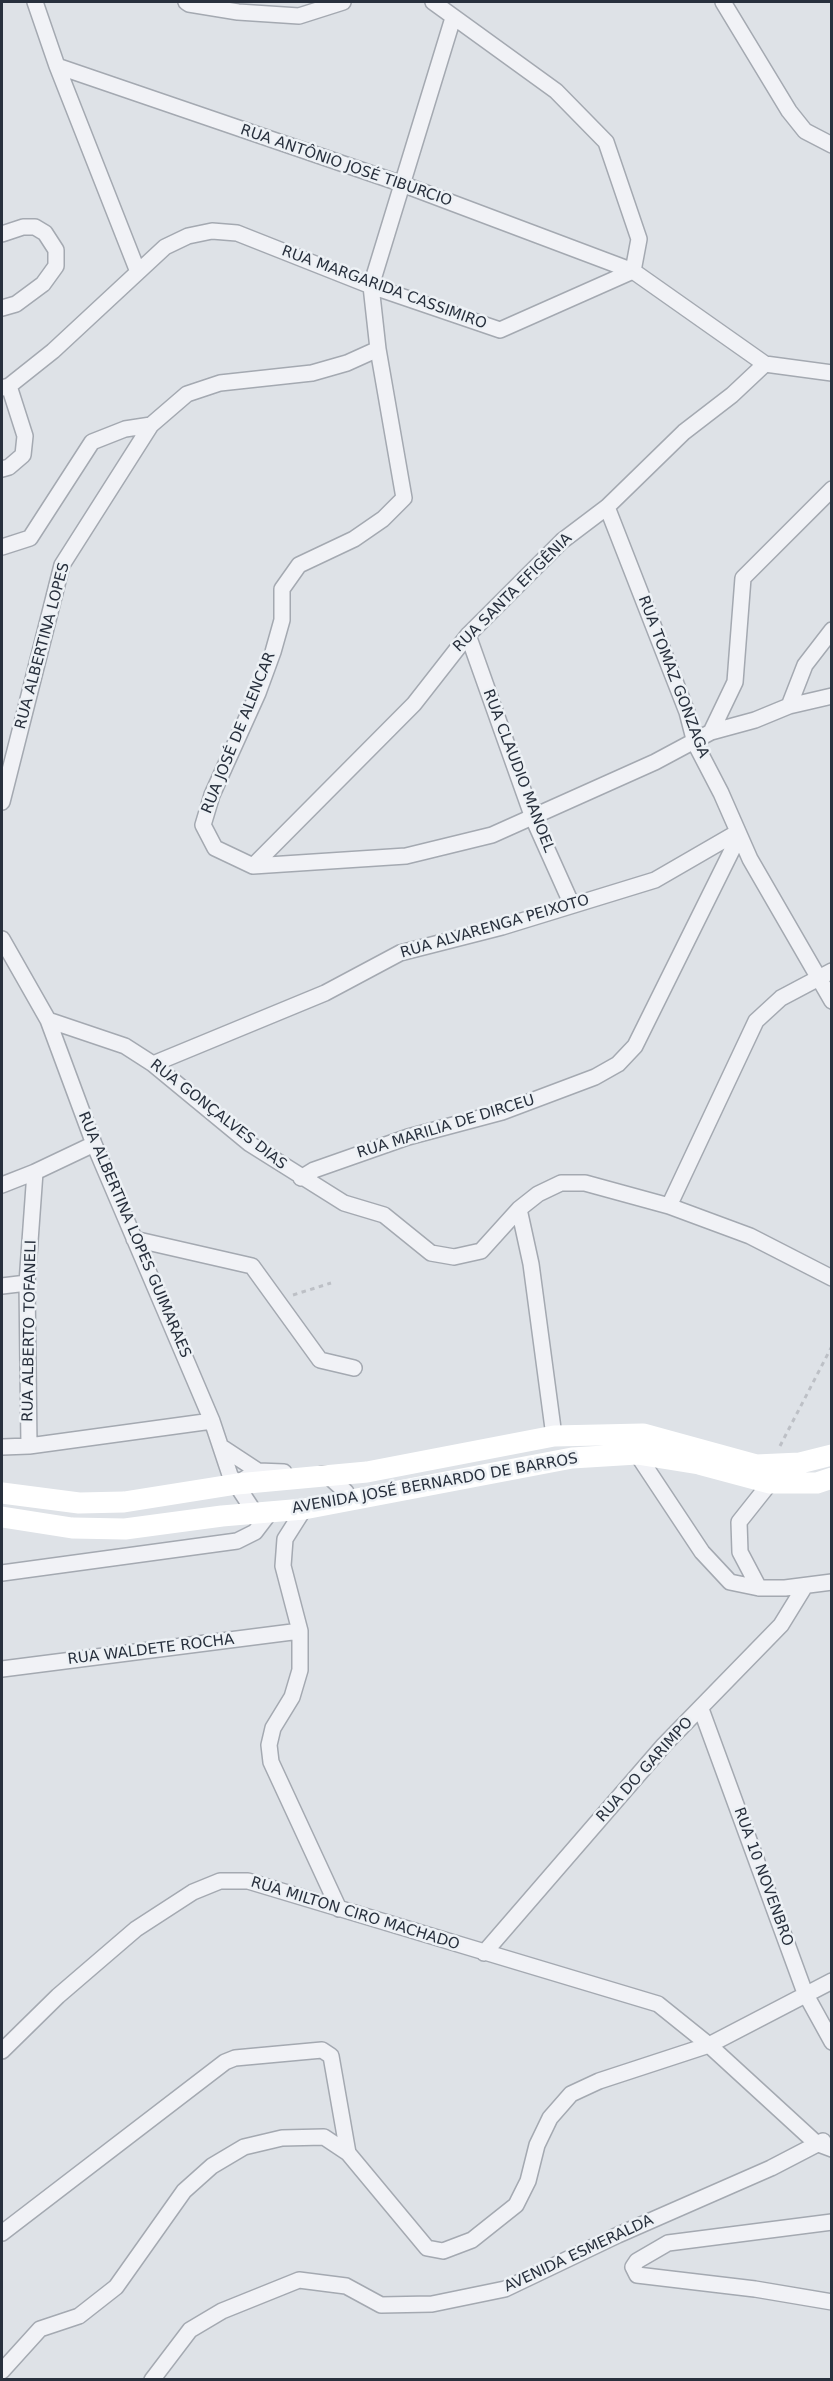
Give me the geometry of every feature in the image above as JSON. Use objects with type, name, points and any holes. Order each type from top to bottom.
[{"type":"main road","name":"AVENIDA JOSÉ BERNARDO DE BARROS","points":[[2,1493],[79,1503],[124,1502],[237,1484],[367,1472],[554,1436],[643,1434],[756,1465],[771,1474],[831,1455]]},
{"type":"main road","name":"AVENIDA JOSÉ BERNARDO DE BARROS","points":[[2,1517],[72,1528],[125,1529],[304,1509],[572,1458],[637,1454],[817,1483],[831,1478]]},
{"type":"street","points":[[35,2],[57,66],[138,272]]},
{"type":"street","points":[[186,2],[238,12],[299,16],[343,2]]},
{"type":"street","points":[[433,2],[556,91],[606,142],[639,239],[633,271]]},
{"type":"street","points":[[723,2],[789,111],[805,131],[831,145]]},
{"type":"street","points":[[378,349],[371,286],[453,18]]},
{"type":"street","name":"RUA ANTÔNIO JOSÉ TIBURCIO","points":[[57,66],[402,184],[633,271],[765,364]]},
{"type":"street","points":[[2,234],[24,227],[35,227],[45,233],[56,250],[56,266],[43,284],[16,304],[2,308]]},
{"type":"street","name":"RUA MARGARIDA CASSIMIRO","points":[[5,387],[53,351],[165,248],[188,236],[212,231],[237,233],[371,286],[500,330],[633,271]]},
{"type":"street","name":"RUA ALBERTINA LOPES","points":[[2,802],[62,565],[151,425],[187,394],[220,383],[312,373],[347,363],[378,349]]},
{"type":"street","name":"RUA JOSÉ DE ALENCAR","points":[[378,349],[404,498],[383,519],[354,539],[299,565],[282,589],[282,620],[273,652],[253,704],[212,795],[203,825],[215,848],[253,866],[406,856],[492,835],[695,743],[711,732]]},
{"type":"street","points":[[765,364],[831,373]]},
{"type":"street","name":"RUA SANTA EFIGÊNIA","points":[[253,866],[414,704],[468,635],[562,541],[607,507],[684,432],[732,395],[765,364]]},
{"type":"street","points":[[2,470],[23,455],[25,436],[5,387]]},
{"type":"street","points":[[2,547],[30,538],[92,442],[125,429],[151,425]]},
{"type":"street","points":[[711,732],[735,682],[743,578],[831,489]]},
{"type":"street","name":"RUA TOMAZ GONZAGA","points":[[607,507],[687,712],[695,743],[721,793],[750,859],[825,974],[831,1001]]},
{"type":"street","points":[[789,706],[805,665],[831,630]]},
{"type":"street","name":"RUA CLAUDIO MANOEL","points":[[468,635],[533,818],[572,905]]},
{"type":"street","points":[[711,732],[755,720],[789,706],[831,696]]},
{"type":"street","name":"RUA ALVARENGA PEIXOTO","points":[[153,1064],[325,993],[400,953],[655,880],[738,834]]},
{"type":"street","name":"RUA MARILIA DE DIRCEU","points":[[301,1178],[314,1170],[408,1137],[502,1112],[595,1077],[618,1064],[635,1046],[738,834]]},
{"type":"street","points":[[2,939],[48,1020]]},
{"type":"street","points":[[669,1206],[756,1021],[781,998],[825,974]]},
{"type":"street","name":"RUA GONÇALVES DIAS","points":[[48,1020],[125,1046],[153,1064],[250,1144],[344,1203],[384,1215],[431,1252],[454,1257],[481,1251],[519,1209],[538,1194],[561,1183],[585,1183],[669,1206],[750,1236],[831,1278]]},
{"type":"street","name":"RUA ALBERTINA LOPES GUIMARAES","points":[[48,1020],[94,1144],[223,1448],[230,1475],[263,1512]]},
{"type":"street","points":[[2,1185],[94,1144]]},
{"type":"street","name":"RUA ALBERTO TOFANELI","points":[[29,1446],[27,1283],[35,1172]]},
{"type":"street","points":[[519,1209],[531,1264],[554,1436]]},
{"type":"street","points":[[134,1239],[252,1266],[320,1360],[354,1368]]},
{"type":"street","points":[[2,1286],[27,1283]]},
{"type":"street","points":[[2,1447],[29,1446],[212,1421]]},
{"type":"street","points":[[223,1448],[258,1471]]},
{"type":"street","points":[[637,1454],[702,1552],[730,1582],[759,1587],[805,1586],[831,1582]]},
{"type":"street","name":"AVENIDA JOSÉ BERNARDO DE BARROS","points":[[237,1484],[246,1475],[258,1471],[326,1474]]},
{"type":"street","points":[[326,1474],[346,1492],[348,1501]]},
{"type":"street","points":[[759,1587],[740,1552],[739,1522],[771,1474]]},
{"type":"street","points":[[304,1509],[285,1539],[283,1566],[300,1631],[300,1670],[292,1697],[273,1728],[269,1745],[270,1762],[339,1909]]},
{"type":"street","points":[[2,1573],[237,1541],[255,1532],[263,1512]]},
{"type":"street","name":"RUA DO GARIMPO","points":[[484,1953],[664,1745],[781,1625],[805,1586]]},
{"type":"street","name":"RUA WALDETE ROCHA","points":[[2,1669],[300,1631]]},
{"type":"street","name":"RUA 10 NOVENBRO","points":[[701,1709],[805,1993],[831,2042]]},
{"type":"street","name":"RUA MILTON CIRO MACHADO","points":[[2,2050],[72,1983],[136,1929],[202,1888],[220,1881],[248,1881],[658,2004],[709,2044],[816,2143]]},
{"type":"street","points":[[2,2371],[40,2329],[79,2316],[116,2287],[184,2190],[212,2166],[244,2147],[282,2138],[324,2137],[348,2153],[427,2248],[443,2251],[472,2240],[516,2205],[528,2181],[537,2145],[550,2118],[571,2094],[599,2080],[709,2044],[831,1981]]},
{"type":"street","points":[[2,2233],[225,2062],[235,2058],[322,2050],[331,2056],[348,2153]]},
{"type":"street","name":"AVENIDA ESMERALDA","points":[[152,2379],[190,2330],[222,2311],[298,2280],[346,2286],[381,2305],[432,2304],[505,2289],[618,2235],[771,2168],[816,2143],[831,2138]]},
{"type":"street","points":[[816,2143],[831,2149]]},
{"type":"street","points":[[831,2222],[668,2243],[637,2262],[633,2271],[636,2275],[755,2289],[831,2302]]},
{"type":"path","points":[[277,1301],[331,1283]]},
{"type":"path","points":[[771,1474],[831,1346]]}]
